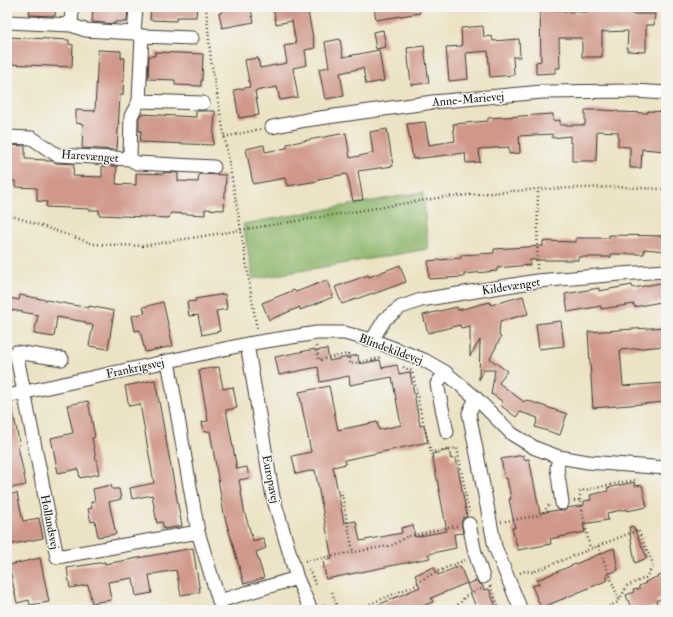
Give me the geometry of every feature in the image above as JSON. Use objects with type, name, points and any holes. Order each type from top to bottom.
[{"type":"street","points":[[71,25],[72,7]]},
{"type":"street","name":"Harevænget","points":[[130,159],[131,116],[139,101],[136,7]]},
{"type":"street","points":[[7,22],[71,25],[85,30],[192,38]]},
{"type":"street","name":"Anne-Marievej","points":[[272,127],[306,120],[433,102],[526,93],[634,91],[666,93]]},
{"type":"street","points":[[139,101],[204,103]]},
{"type":"street","name":"Harevænget","points":[[7,137],[32,138],[57,155],[130,159],[137,163],[214,167]]},
{"type":"street","name":"Kildevænget","points":[[372,340],[385,319],[401,307],[421,300],[537,281],[666,271]]},
{"type":"street","name":"Blindekildevej","points":[[253,343],[318,333],[344,333],[372,340],[424,360],[445,372],[476,398],[512,434],[535,448],[560,457],[588,462],[666,468]]},
{"type":"street","name":"Frankrigsvej","points":[[7,396],[253,343]]},
{"type":"street","name":"Europavej","points":[[253,343],[273,497],[297,578],[311,610]]},
{"type":"street","points":[[24,392],[16,352],[62,359]]},
{"type":"street","points":[[168,362],[198,532],[221,605],[297,578]]},
{"type":"street","points":[[445,372],[438,384],[447,432]]},
{"type":"street","name":"Hollandsvej","points":[[24,392],[57,557],[198,532]]},
{"type":"street","points":[[476,398],[469,413],[495,547],[521,610]]},
{"type":"street","points":[[560,457],[557,468],[562,503]]},
{"type":"street","points":[[469,524],[483,583]]},
{"type":"street","points":[[475,554],[495,547]]},
{"type":"path","points":[[206,7],[211,61],[241,230],[253,343]]},
{"type":"path","points":[[224,137],[272,127]]},
{"type":"path","points":[[7,214],[94,244],[142,246],[444,197],[538,189],[618,187],[666,189]]},
{"type":"path","points":[[537,281],[538,189]]},
{"type":"path","points":[[309,347],[316,346],[319,360],[348,354],[350,364],[380,358],[386,360]]},
{"type":"path","points":[[293,564],[393,545],[406,537],[469,524],[470,522],[457,448],[431,452],[412,371],[399,366]]},
{"type":"path","points":[[590,549],[580,500],[580,491],[644,478],[652,466]]},
{"type":"path","points":[[341,490],[353,552]]},
{"type":"path","points":[[491,524],[541,515],[550,505],[580,500]]},
{"type":"path","points":[[508,578],[525,571],[533,572],[638,530],[654,566],[645,578],[628,586],[618,602],[602,610]]},
{"type":"path","points":[[598,546],[619,600]]},
{"type":"path","points":[[304,554],[306,561]]},
{"type":"path","points":[[355,610],[416,585],[419,581],[475,554]]},
{"type":"path","points":[[309,568],[318,589]]},
{"type":"path","points":[[447,610],[461,603],[464,597],[488,581],[500,610]]},
{"type":"path","points":[[332,592],[338,610]]},
{"type":"path","points":[[323,603],[326,610]]},
{"type":"path","points":[[458,605],[460,610]]},
{"type":"green space","points":[[423,192],[428,249],[253,279],[243,224]]},
{"type":"building","points":[[30,7],[56,7],[55,16],[29,15]]},
{"type":"building","points":[[93,7],[128,7],[127,22],[115,22],[115,24],[92,22]]},
{"type":"building","points":[[151,7],[197,7],[196,17],[177,17],[176,21],[150,20]]},
{"type":"building","points":[[221,7],[250,7],[254,22],[222,28],[219,13],[222,13]]},
{"type":"building","points":[[273,7],[307,7],[315,48],[305,50],[307,65],[293,68],[298,97],[280,100],[277,87],[255,91],[259,115],[239,118],[234,90],[250,87],[245,60],[258,58],[260,68],[287,63],[284,46],[296,44],[292,21],[276,24]]},
{"type":"building","points":[[374,7],[419,7],[420,13],[376,20]]},
{"type":"building","points":[[540,7],[550,7],[550,10],[564,10],[564,12],[599,12],[599,10],[619,10],[619,7],[632,7],[632,14],[655,14],[654,25],[646,25],[646,52],[627,51],[628,31],[602,32],[602,57],[582,57],[582,38],[559,38],[560,68],[555,68],[555,73],[536,74],[536,62],[541,61]]},
{"type":"building","points":[[483,26],[484,37],[492,36],[493,41],[519,39],[520,57],[513,57],[514,75],[490,77],[488,51],[466,53],[468,79],[449,81],[446,47],[462,46],[461,28]]},
{"type":"building","points":[[383,30],[386,47],[376,49],[373,32]]},
{"type":"building","points":[[8,37],[69,40],[69,44],[73,45],[72,67],[7,64]]},
{"type":"building","points":[[340,39],[343,57],[379,50],[384,81],[366,84],[363,68],[340,73],[344,96],[325,99],[319,69],[329,67],[325,42]]},
{"type":"building","points":[[424,46],[429,83],[411,85],[407,48]]},
{"type":"building","points":[[98,50],[121,51],[121,58],[125,58],[123,95],[120,95],[117,150],[82,148],[83,124],[76,123],[76,110],[95,111]]},
{"type":"building","points":[[155,52],[203,54],[201,86],[175,85],[175,80],[148,79],[149,56],[155,56]]},
{"type":"building","points":[[585,110],[648,113],[648,111],[666,112],[666,151],[642,149],[641,168],[630,168],[630,147],[618,146],[618,132],[597,131],[596,161],[572,161],[572,143],[570,143],[570,136],[552,138],[552,134],[519,136],[520,153],[509,154],[509,147],[479,149],[480,162],[466,163],[465,153],[413,159],[407,124],[425,122],[429,145],[455,141],[453,124],[488,121],[488,118],[553,114],[553,121],[560,120],[560,125],[585,125]]},
{"type":"building","points":[[196,111],[215,111],[213,145],[140,142],[141,131],[139,131],[139,118],[141,114],[196,117]]},
{"type":"building","points":[[387,129],[393,166],[358,171],[363,200],[353,201],[347,174],[287,186],[285,178],[253,184],[246,149],[264,145],[265,152],[287,148],[287,144],[346,133],[350,158],[373,153],[370,132]]},
{"type":"building","points":[[9,145],[25,146],[25,159],[74,164],[73,176],[102,177],[102,166],[117,166],[116,184],[136,185],[136,173],[178,173],[178,181],[198,182],[199,174],[226,175],[224,210],[205,209],[205,215],[171,213],[169,218],[99,215],[99,210],[46,207],[47,202],[37,201],[37,188],[15,187],[15,181],[7,181],[7,158]]},
{"type":"building","points":[[609,235],[666,236],[666,251],[644,249],[644,254],[611,254],[611,257],[578,257],[578,260],[530,260],[530,265],[497,268],[497,271],[464,274],[464,277],[429,279],[428,261],[461,258],[461,255],[494,253],[494,249],[543,246],[543,241],[576,242],[576,238],[609,238]]},
{"type":"building","points":[[400,265],[406,282],[342,304],[335,287],[368,275],[369,277]]},
{"type":"building","points":[[327,280],[333,297],[300,310],[300,307],[269,320],[262,303],[294,290],[296,292]]},
{"type":"building","points":[[666,282],[666,301],[634,307],[634,304],[601,309],[601,306],[568,312],[565,294],[599,288],[599,291],[632,285],[633,288]]},
{"type":"building","points":[[225,294],[227,309],[216,311],[220,331],[202,335],[198,315],[189,316],[187,302],[196,301],[195,299]]},
{"type":"building","points":[[20,295],[89,308],[89,306],[114,311],[108,349],[89,346],[93,325],[86,324],[86,322],[57,317],[54,337],[34,334],[38,315],[7,309],[9,298],[19,300]]},
{"type":"building","points":[[523,296],[528,314],[500,321],[499,336],[501,337],[490,359],[507,371],[499,383],[524,402],[526,400],[567,414],[560,435],[535,427],[538,418],[520,412],[516,417],[500,405],[503,402],[492,394],[491,395],[495,370],[484,370],[479,380],[480,340],[470,356],[470,326],[461,328],[460,325],[428,333],[423,315],[457,307],[458,310],[490,302],[491,305]]},
{"type":"building","points":[[163,302],[173,346],[145,352],[140,330],[135,331],[132,316],[145,313],[143,307]]},
{"type":"building","points":[[561,321],[564,346],[539,349],[536,324]]},
{"type":"building","points":[[666,327],[666,346],[620,350],[623,386],[666,383],[666,402],[593,408],[588,332]]},
{"type":"building","points":[[315,349],[315,351],[327,349],[329,361],[358,355],[359,364],[380,360],[382,368],[397,365],[399,374],[410,372],[420,426],[424,425],[428,442],[345,460],[346,464],[333,467],[344,523],[356,521],[360,541],[402,533],[401,528],[413,525],[415,537],[447,531],[432,454],[449,450],[451,459],[456,458],[467,516],[463,518],[461,522],[463,533],[454,534],[456,548],[428,554],[430,558],[326,579],[323,561],[332,559],[315,470],[296,474],[292,456],[311,452],[299,392],[329,386],[338,430],[377,422],[379,430],[401,425],[392,377],[350,385],[349,376],[320,382],[318,367],[279,375],[275,357]]},
{"type":"building","points":[[219,367],[223,389],[233,387],[237,408],[226,410],[237,469],[247,467],[249,478],[239,480],[244,510],[253,541],[263,538],[266,548],[256,552],[264,578],[244,584],[224,514],[210,431],[204,432],[202,422],[208,421],[199,370]]},
{"type":"building","points":[[155,380],[182,526],[164,529],[162,522],[157,523],[152,495],[132,499],[130,488],[154,483],[140,404],[129,406],[125,386]]},
{"type":"building","points":[[88,401],[95,437],[92,438],[99,474],[80,478],[78,469],[58,473],[51,438],[73,433],[67,405]]},
{"type":"building","points":[[7,408],[12,408],[20,445],[18,446],[26,485],[10,488],[7,472]]},
{"type":"building","points":[[524,455],[524,460],[529,459],[540,513],[558,510],[564,511],[568,508],[584,505],[584,501],[591,500],[590,495],[608,491],[607,488],[634,482],[635,486],[642,485],[647,507],[607,513],[608,520],[583,524],[585,532],[550,539],[551,544],[518,550],[512,528],[515,528],[509,499],[511,499],[507,478],[505,479],[501,459]]},
{"type":"building","points":[[111,485],[112,489],[119,489],[121,499],[109,502],[116,534],[98,537],[95,521],[91,522],[88,509],[92,508],[91,502],[95,501],[93,489]]},
{"type":"building","points":[[17,493],[23,521],[39,518],[43,538],[8,545],[7,495]]},
{"type":"building","points":[[633,526],[647,558],[635,563],[629,527]]},
{"type":"building","points":[[193,548],[200,592],[181,595],[176,570],[149,575],[152,593],[136,596],[133,578],[108,582],[111,600],[92,603],[88,585],[70,588],[67,568],[105,562],[105,564]]},
{"type":"building","points":[[614,548],[618,570],[606,575],[608,580],[541,608],[532,586],[539,584],[537,580]]},
{"type":"building","points":[[40,558],[49,602],[30,605],[29,600],[17,603],[9,565]]},
{"type":"building","points":[[460,566],[467,583],[431,598],[433,602],[413,610],[366,610],[420,587],[415,575],[434,567],[438,575]]},
{"type":"building","points":[[666,573],[666,596],[656,601],[658,605],[645,610],[632,610],[626,595],[634,592],[633,590],[639,589],[639,586],[646,583],[645,582]]},
{"type":"building","points":[[476,581],[482,585],[484,590],[489,589],[497,610],[477,610],[467,584]]}]
